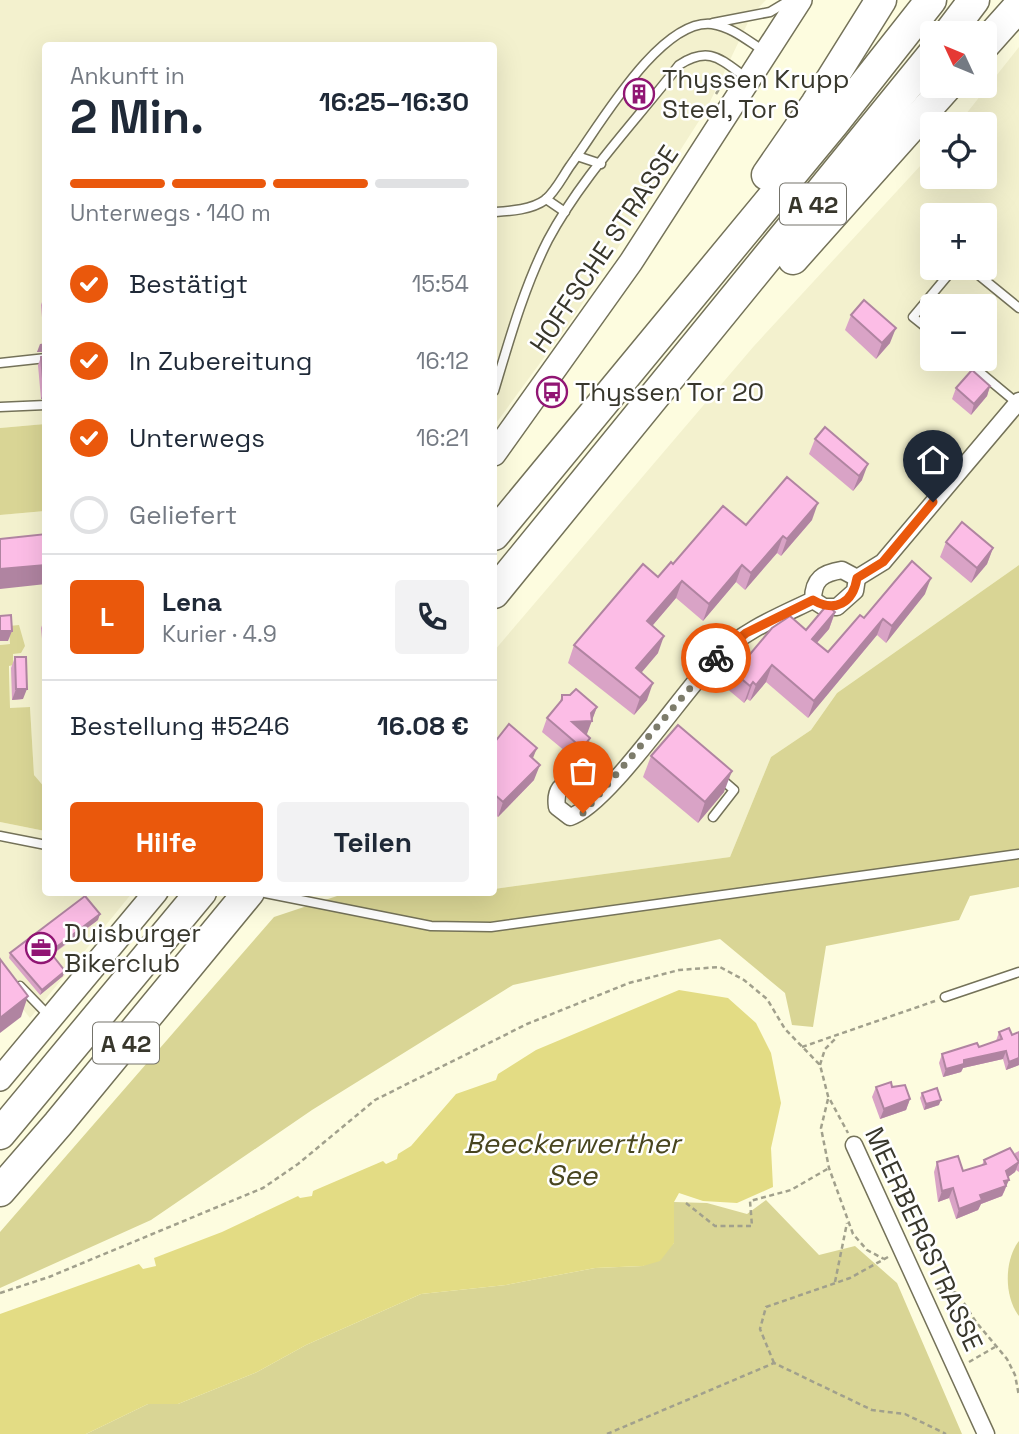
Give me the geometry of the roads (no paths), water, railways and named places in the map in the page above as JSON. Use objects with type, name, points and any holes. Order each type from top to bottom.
[{"type":"highway","points":[[693,294],[748,201],[816,104],[881,0]]},
{"type":"highway","name":"A 42","points":[[497,531],[930,0]]},
{"type":"highway","points":[[958,21],[974,0]]},
{"type":"highway","points":[[998,29],[1019,6]]},
{"type":"highway","name":"A 42","points":[[497,589],[920,70]]},
{"type":"highway","points":[[695,348],[746,312],[936,98]]},
{"type":"highway","name":"A 42","points":[[0,1134],[198,896]]},
{"type":"highway","name":"A 42","points":[[0,1191],[58,1125],[246,896]]},
{"type":"street","name":"HOFFSCHE STRASSE","points":[[497,450],[588,326],[800,0]]},
{"type":"street","points":[[813,600],[824,607],[837,607],[855,591],[857,578],[883,562],[1018,402]]},
{"type":"street","points":[[813,600],[813,587],[819,578],[830,572],[842,570],[857,578]]},
{"type":"street","points":[[609,786],[664,729],[718,656],[746,633],[813,600]]},
{"type":"street","points":[[0,1079],[53,1019],[153,896]]},
{"type":"street","name":"MEERBERGSTRASSE","points":[[854,1145],[986,1434]]},
{"type":"lane","points":[[497,212],[524,209],[545,200],[667,40],[690,27],[770,12],[790,0]]},
{"type":"lane","points":[[710,24],[728,29],[766,53]]},
{"type":"lane","points":[[497,377],[530,282],[565,212],[679,65],[695,54],[706,53],[750,80]]},
{"type":"lane","points":[[577,156],[601,164]]},
{"type":"lane","points":[[545,200],[565,212]]},
{"type":"lane","points":[[932,294],[944,280]]},
{"type":"lane","points":[[985,280],[1019,308]]},
{"type":"lane","points":[[920,309],[913,317],[920,323]]},
{"type":"lane","points":[[0,363],[42,358]]},
{"type":"lane","points":[[979,371],[1018,402]]},
{"type":"lane","points":[[0,407],[42,405]]},
{"type":"lane","points":[[712,817],[734,790],[715,774]]},
{"type":"lane","points":[[0,835],[42,844]]},
{"type":"lane","points":[[275,896],[431,926],[491,927],[1019,854]]},
{"type":"lane","points":[[945,997],[1019,972]]},
{"type":"lane","points":[[20,986],[53,1019]]},
{"type":"water","name":"Beeckerwerther See","points":[[679,990],[728,998],[756,1023],[771,1053],[781,1103],[771,1148],[773,1187],[737,1203],[703,1201],[679,1193],[674,1202],[674,1243],[660,1261],[643,1266],[595,1268],[506,1285],[421,1294],[306,1345],[257,1372],[178,1404],[148,1404],[86,1434],[0,1434],[0,1314],[139,1264],[143,1269],[156,1266],[154,1258],[222,1232],[298,1196],[312,1196],[313,1191],[383,1161],[386,1164],[397,1159],[398,1154],[411,1146],[456,1094],[496,1080],[498,1074],[536,1050]]},
{"type":"place","name":"Thyssen Krupp Steel, Tor 6","points":[[639,94]]},
{"type":"place","name":"Thyssen Tor 20","points":[[552,392]]},
{"type":"place","name":"Duisburger Bikerclub","points":[[41,948]]}]
